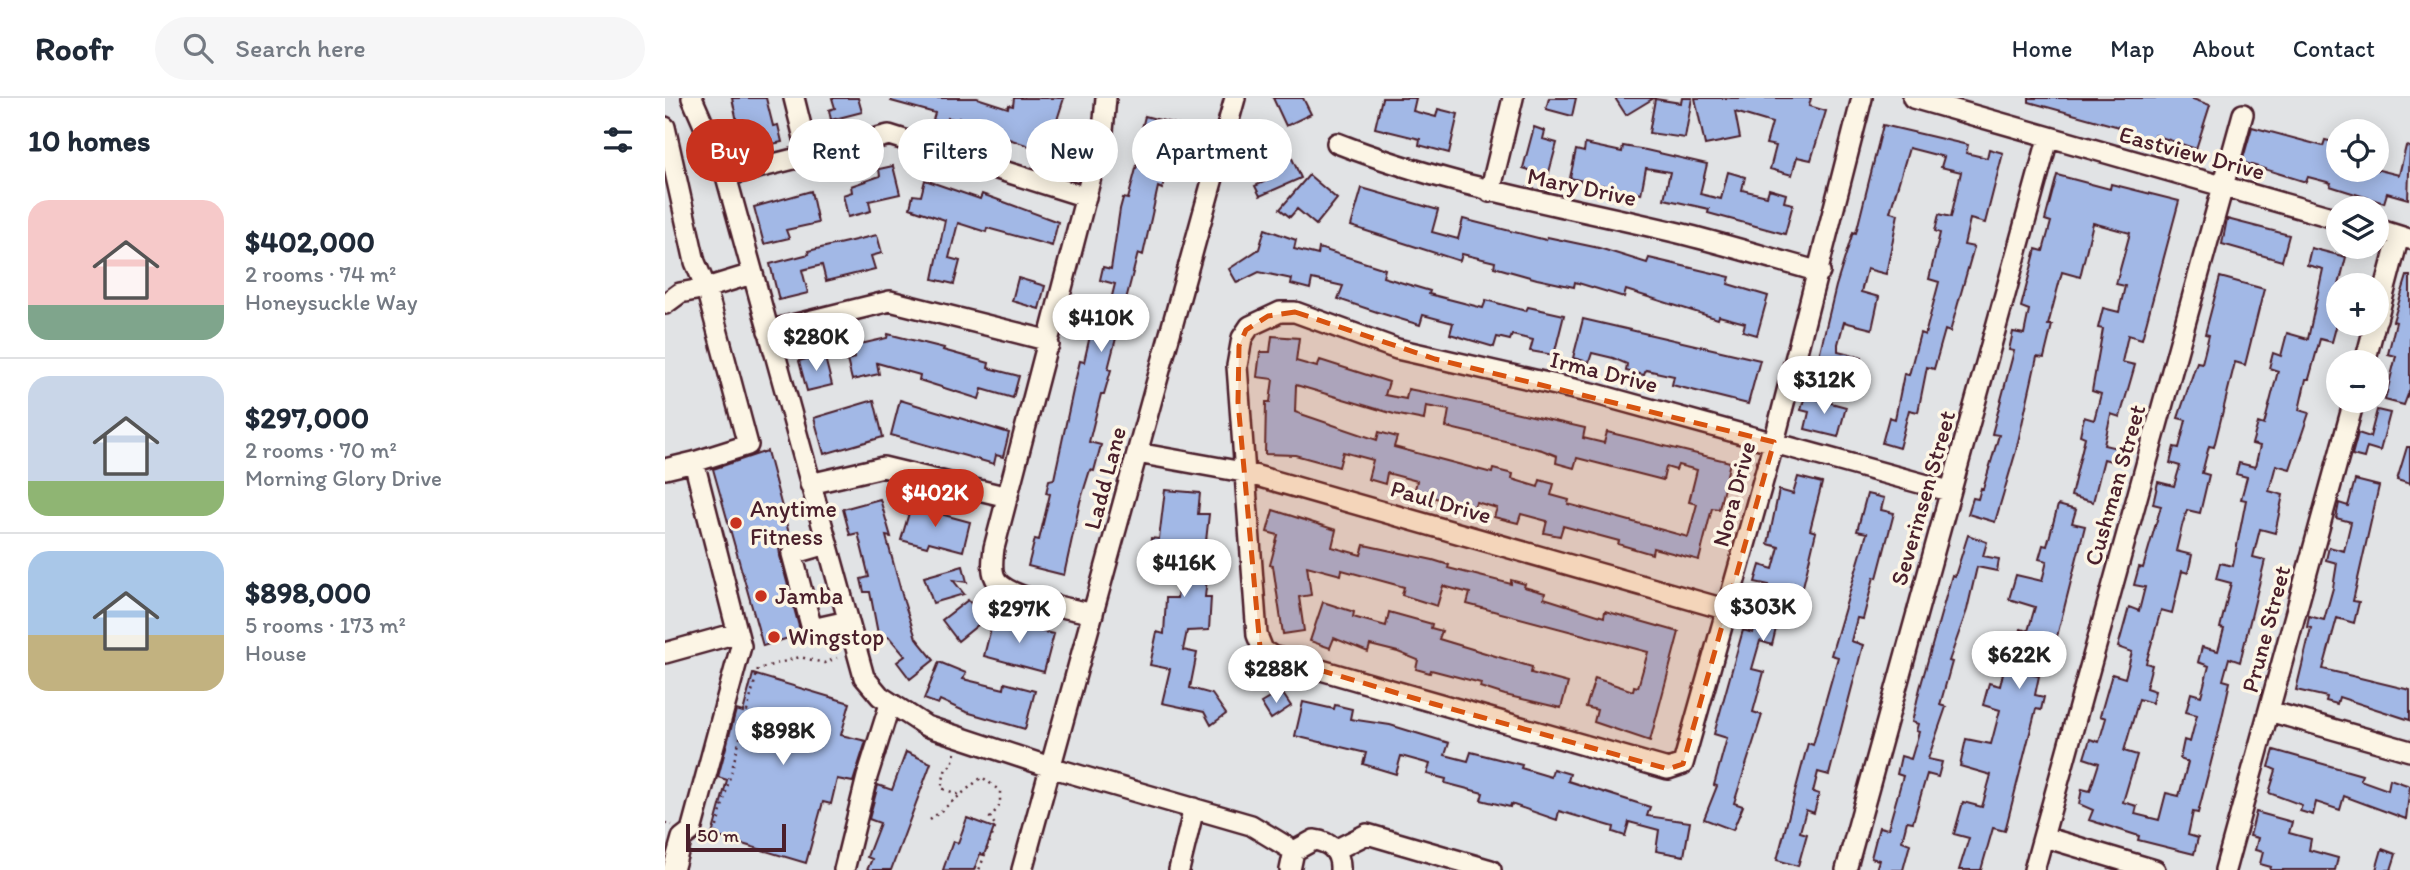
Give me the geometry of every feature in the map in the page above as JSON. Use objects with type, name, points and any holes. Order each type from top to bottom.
[{"type":"street","points":[[692,98],[701,119]]},
{"type":"street","points":[[794,98],[799,119]]},
{"type":"street","points":[[1093,614],[1016,594],[997,582],[992,568],[994,548],[1087,197],[1103,131],[1106,98]]},
{"type":"street","name":"Ladd Lane","points":[[1022,870],[1235,98]]},
{"type":"street","points":[[1490,192],[1513,98]]},
{"type":"street","name":"Nora Drive","points":[[1243,472],[1255,622],[1263,650],[1284,660],[1668,769],[1683,764],[1820,272],[1863,98]]},
{"type":"street","name":"Eastview Drive","points":[[1913,98],[2048,139],[2326,216]]},
{"type":"street","name":"Cushman Street","points":[[2034,870],[2243,114]]},
{"type":"street","points":[[665,127],[695,262],[706,288],[748,446],[665,469]]},
{"type":"street","points":[[884,136],[889,135],[1087,197]]},
{"type":"street","name":"Severinsen Street","points":[[1846,870],[2048,139]]},
{"type":"street","name":"Mary Drive","points":[[1336,143],[1399,166],[1490,192],[1686,235],[1820,272]]},
{"type":"street","points":[[728,182],[864,677],[890,704],[926,726],[1050,767],[1251,825],[1292,861],[1314,840],[1322,841],[1335,850],[1340,870]]},
{"type":"street","points":[[2389,284],[2405,237]]},
{"type":"street","points":[[665,304],[680,293],[752,274]]},
{"type":"street","points":[[768,331],[890,301],[1042,339],[1049,345]]},
{"type":"street","name":"Irma Drive","points":[[1243,472],[1237,366],[1242,338],[1250,326],[1280,312],[1295,312],[1397,349],[1596,394],[1949,491]]},
{"type":"street","name":"Prune Street","points":[[2224,870],[2351,413]]},
{"type":"street","name":"Paul Drive","points":[[1137,453],[1243,472],[1728,610]]},
{"type":"street","points":[[673,870],[682,838],[691,831],[741,646],[694,462]]},
{"type":"street","points":[[810,484],[883,467],[1008,497]]},
{"type":"street","points":[[827,544],[792,554],[813,629],[848,621]]},
{"type":"street","points":[[665,653],[737,633]]},
{"type":"street","points":[[844,870],[867,777],[890,704]]},
{"type":"street","points":[[2269,711],[2410,751]]},
{"type":"street","points":[[1179,870],[1194,808]]},
{"type":"street","points":[[1335,850],[1367,834],[1491,870]]},
{"type":"street","points":[[2044,837],[2155,870]]},
{"type":"path","points":[[665,823],[714,838],[758,669],[800,657],[824,663],[838,658]]},
{"type":"path","points":[[959,737],[952,765],[946,768],[940,788],[960,795]]},
{"type":"path","points":[[930,820],[982,778],[1000,791],[1000,805],[991,818],[996,826],[979,870]]},
{"type":"highlighted area","points":[[1295,312],[1435,359],[1774,442],[1683,764],[1668,769],[1272,656],[1260,647],[1238,402],[1239,346],[1246,330],[1268,316]]},
{"type":"building","points":[[732,98],[766,98],[771,119],[736,119]]},
{"type":"building","points":[[832,98],[858,98],[862,112],[831,119],[829,110],[835,108]]},
{"type":"building","points":[[892,98],[977,98],[1008,108],[1009,105],[1013,106],[1014,98],[1064,98],[1057,119],[1026,119],[1026,145],[1012,140],[1012,119],[933,119],[935,113],[891,101]]},
{"type":"building","points":[[1273,98],[1303,98],[1311,114],[1292,123],[1292,119],[1283,119]]},
{"type":"building","points":[[1382,98],[1416,98],[1413,111],[1436,117],[1438,109],[1458,114],[1449,153],[1419,145],[1420,139],[1375,128]]},
{"type":"building","points":[[1549,98],[1576,98],[1572,116],[1546,109]]},
{"type":"building","points":[[1615,98],[1654,98],[1626,115]]},
{"type":"building","points":[[1682,98],[1692,98],[1685,138],[1649,133],[1655,99],[1681,103]]},
{"type":"building","points":[[1695,98],[1811,98],[1809,106],[1826,111],[1811,160],[1797,157],[1792,175],[1770,169],[1776,146],[1766,144],[1772,123],[1735,112],[1740,138],[1705,145]]},
{"type":"building","points":[[2029,98],[2190,98],[2210,105],[2196,149],[2155,135],[2153,145],[2139,141],[2140,136],[2123,131],[2123,128],[2029,102]]},
{"type":"building","points":[[778,125],[782,142],[774,144],[774,126]]},
{"type":"building","points":[[1883,125],[1968,145],[1966,153],[1987,158],[1989,149],[2003,153],[1985,223],[1970,219],[1964,245],[1974,247],[1950,332],[1945,330],[1934,369],[1927,367],[1918,412],[1909,410],[1899,448],[1882,443],[1889,417],[1895,419],[1904,374],[1909,375],[1920,333],[1925,335],[1939,282],[1929,279],[1940,233],[1935,231],[1939,214],[1951,217],[1961,172],[1941,167],[1944,157],[1909,148],[1890,212],[1898,214],[1886,274],[1867,269],[1861,292],[1879,297],[1872,329],[1844,322],[1838,344],[1838,351],[1862,357],[1856,387],[1814,376],[1836,286],[1853,232],[1856,233]]},
{"type":"building","points":[[1534,127],[1545,131],[1543,139],[1557,143],[1548,176],[1523,168]]},
{"type":"building","points":[[2252,127],[2323,146],[2326,140],[2326,182],[2308,177],[2306,182],[2242,162]]},
{"type":"building","points":[[1585,144],[1622,152],[1623,146],[1707,164],[1700,194],[1721,199],[1728,172],[1745,177],[1742,190],[1767,196],[1769,189],[1786,194],[1784,202],[1793,204],[1785,234],[1708,213],[1709,209],[1664,199],[1670,172],[1646,168],[1641,194],[1570,178],[1576,150],[1584,152]]},
{"type":"building","points":[[2406,146],[2410,147],[2408,199],[2387,193],[2386,196],[2362,196],[2330,186],[2331,183],[2327,182],[2389,182],[2389,172],[2399,175]]},
{"type":"building","points":[[1292,158],[1301,178],[1292,182]]},
{"type":"building","points":[[893,166],[900,194],[869,201],[871,211],[848,217],[843,195],[852,192],[851,186],[863,182],[884,182],[884,168]]},
{"type":"building","points":[[1309,175],[1337,199],[1316,225],[1297,209],[1290,217],[1280,209]]},
{"type":"building","points":[[2057,175],[2110,189],[2111,184],[2179,201],[2142,339],[2128,335],[2122,362],[2135,365],[2120,417],[2111,414],[2104,445],[2117,448],[2114,462],[2104,459],[2093,502],[2071,496],[2085,437],[2080,435],[2084,417],[2094,420],[2101,394],[2092,391],[2103,329],[2098,328],[2103,308],[2119,312],[2125,286],[2116,284],[2130,233],[2093,223],[2080,277],[2062,272],[2048,325],[2052,325],[2044,358],[2037,357],[2016,451],[1995,522],[1968,514],[1973,498],[1978,499],[1981,488],[1983,489],[1999,435],[1992,434],[2014,351],[2009,350],[2013,332],[2024,334],[2029,310],[2021,307],[2036,249],[2043,251],[2051,222],[2045,220]]},
{"type":"building","points":[[924,182],[931,182],[980,199],[982,194],[1058,222],[1052,246],[958,223],[949,258],[960,261],[954,284],[933,279],[945,220],[910,208],[913,195],[921,196]]},
{"type":"building","points":[[1132,182],[1164,182],[1162,189],[1158,187],[1143,255],[1138,253],[1108,369],[1111,370],[1104,394],[1101,394],[1089,442],[1101,445],[1094,471],[1090,470],[1080,502],[1064,575],[1028,566],[1035,539],[1039,540],[1050,494],[1046,493],[1049,480],[1054,479],[1080,361],[1084,362],[1098,301],[1110,304],[1115,284],[1100,280],[1103,267],[1111,269],[1120,209],[1123,198],[1128,199]]},
{"type":"building","points":[[1264,182],[1292,182],[1260,196],[1255,186]]},
{"type":"building","points":[[1362,188],[1438,210],[1432,232],[1458,239],[1463,219],[1546,240],[1547,237],[1599,248],[1647,263],[1649,258],[1730,277],[1728,284],[1768,296],[1757,335],[1743,331],[1745,323],[1719,316],[1718,319],[1626,290],[1624,297],[1575,282],[1574,287],[1537,279],[1494,267],[1495,262],[1462,254],[1460,261],[1351,226]]},
{"type":"building","points":[[811,191],[818,223],[786,230],[789,238],[764,244],[754,207]]},
{"type":"building","points":[[2227,219],[2289,235],[2282,261],[2222,244]]},
{"type":"building","points":[[1265,229],[1296,240],[1294,249],[1318,255],[1319,248],[1385,269],[1383,277],[1430,291],[1429,294],[1483,308],[1486,300],[1526,311],[1528,307],[1564,315],[1554,355],[1530,351],[1533,340],[1512,335],[1510,340],[1497,337],[1494,347],[1450,334],[1453,323],[1423,315],[1420,325],[1380,313],[1338,299],[1343,286],[1312,279],[1310,289],[1291,284],[1292,279],[1259,272],[1237,283],[1229,269],[1259,249]]},
{"type":"building","points":[[877,235],[882,253],[871,256],[875,269],[826,281],[822,265],[802,270],[808,293],[779,300],[770,264],[809,254],[808,251]]},
{"type":"building","points":[[2311,248],[2326,252],[2326,259],[2346,259],[2342,273],[2326,273],[2326,336],[2334,336],[2332,342],[2320,339],[2309,379],[2306,379],[2299,410],[2309,413],[2290,469],[2276,465],[2269,491],[2283,495],[2275,533],[2260,529],[2253,557],[2265,560],[2240,662],[2229,658],[2223,680],[2230,682],[2198,813],[2193,812],[2188,835],[2198,838],[2194,854],[2138,840],[2139,836],[2089,820],[2093,810],[2079,804],[2082,789],[2090,791],[2099,763],[2084,758],[2090,739],[2099,742],[2106,718],[2100,716],[2112,674],[2125,678],[2132,652],[2118,647],[2129,607],[2139,611],[2145,587],[2134,585],[2139,567],[2143,568],[2161,506],[2153,504],[2158,482],[2174,486],[2180,466],[2170,463],[2174,447],[2179,448],[2186,420],[2178,418],[2197,362],[2202,363],[2209,335],[2205,334],[2220,277],[2264,289],[2245,365],[2235,362],[2214,447],[2209,446],[2202,473],[2209,475],[2200,513],[2187,510],[2182,526],[2176,551],[2192,555],[2188,573],[2182,571],[2172,613],[2161,610],[2146,663],[2152,665],[2146,688],[2155,691],[2152,703],[2139,699],[2124,751],[2137,755],[2123,802],[2137,806],[2135,814],[2159,820],[2166,793],[2179,796],[2188,762],[2180,759],[2184,740],[2190,742],[2197,715],[2186,712],[2191,693],[2201,696],[2209,666],[2198,662],[2202,647],[2218,651],[2224,629],[2220,628],[2231,583],[2216,579],[2220,563],[2233,566],[2246,500],[2241,499],[2247,477],[2236,474],[2239,463],[2255,467],[2260,446],[2252,444],[2258,423],[2264,425],[2278,371],[2269,368],[2273,353],[2281,356],[2287,333],[2308,339],[2323,269],[2307,265]]},
{"type":"building","points":[[2407,276],[2410,276],[2410,389],[2404,405],[2389,401],[2389,384],[2396,356],[2389,354],[2396,322],[2393,321]]},
{"type":"building","points":[[1018,278],[1045,286],[1039,309],[1012,301]]},
{"type":"building","points":[[1583,319],[1760,360],[1748,404],[1672,385],[1674,376],[1646,370],[1644,375],[1626,371],[1627,364],[1613,358],[1592,353],[1589,362],[1573,358]]},
{"type":"building","points":[[888,334],[944,348],[943,350],[989,363],[988,368],[1019,376],[1013,398],[982,389],[979,399],[919,380],[920,375],[877,363],[879,374],[852,380],[847,360],[855,358],[852,346],[887,338]]},
{"type":"building","points":[[1272,336],[1299,338],[1296,361],[1317,367],[1320,360],[1389,382],[1385,395],[1406,399],[1408,389],[1585,428],[1583,438],[1604,443],[1607,432],[1730,462],[1719,509],[1712,508],[1699,560],[1653,548],[1652,554],[1618,544],[1619,541],[1563,526],[1560,536],[1544,533],[1547,521],[1521,514],[1518,523],[1494,517],[1497,508],[1476,502],[1474,507],[1414,493],[1417,481],[1387,473],[1385,484],[1368,479],[1373,460],[1343,452],[1339,467],[1295,455],[1265,454],[1266,402],[1270,402],[1273,379],[1257,377],[1260,352],[1270,352]],"holes":[[[1296,385],[1394,414],[1424,420],[1426,406],[1449,410],[1446,427],[1542,450],[1557,456],[1556,463],[1574,468],[1577,458],[1663,480],[1666,467],[1676,470],[1678,465],[1697,470],[1689,502],[1697,504],[1688,537],[1568,504],[1569,500],[1551,495],[1554,484],[1540,480],[1538,487],[1512,479],[1513,474],[1493,469],[1492,473],[1394,447],[1397,437],[1379,432],[1377,440],[1295,412]]]},
{"type":"building","points":[[824,354],[832,385],[807,391],[799,361]]},
{"type":"building","points":[[1805,396],[1846,407],[1838,437],[1805,429],[1809,412],[1801,410]]},
{"type":"building","points":[[874,400],[883,437],[824,454],[814,418]]},
{"type":"building","points":[[900,400],[1009,433],[1003,457],[996,455],[994,464],[891,435]]},
{"type":"building","points":[[2376,413],[2390,413],[2380,451],[2367,447],[2364,458],[2352,455],[2358,433],[2370,437]]},
{"type":"building","points":[[2407,447],[2410,447],[2410,484],[2397,480]]},
{"type":"building","points":[[767,451],[791,541],[779,546],[780,556],[801,634],[763,646],[713,469]]},
{"type":"building","points":[[1798,477],[1822,483],[1810,530],[1816,532],[1796,616],[1780,612],[1772,645],[1760,641],[1752,669],[1764,672],[1753,712],[1762,715],[1734,803],[1743,806],[1733,830],[1704,819],[1717,786],[1714,785],[1727,738],[1714,734],[1743,630],[1753,633],[1757,616],[1761,617],[1769,585],[1755,582],[1760,565],[1773,569],[1779,547],[1768,544],[1779,490],[1793,494]]},
{"type":"building","points":[[2355,480],[2379,486],[2353,601],[2359,602],[2354,623],[2337,618],[2323,669],[2410,690],[2410,720],[2339,697],[2337,704],[2326,701],[2327,697],[2296,690],[2311,628],[2307,627],[2309,616],[2324,620],[2333,588],[2337,563],[2326,560],[2329,547],[2344,551],[2351,522],[2336,518],[2339,503],[2348,506]]},
{"type":"building","points":[[1165,490],[1200,493],[1198,514],[1209,514],[1206,541],[1211,541],[1205,597],[1211,597],[1209,630],[1187,631],[1183,650],[1197,653],[1190,688],[1212,694],[1226,714],[1211,725],[1204,712],[1162,703],[1170,669],[1150,665],[1157,632],[1164,634],[1166,598],[1177,598],[1181,563],[1149,562],[1151,538],[1159,539]]},
{"type":"building","points":[[1867,494],[1884,498],[1881,510],[1894,513],[1863,619],[1857,618],[1851,641],[1863,645],[1829,775],[1818,772],[1813,792],[1819,794],[1814,813],[1806,810],[1800,832],[1807,834],[1798,866],[1777,860],[1808,743],[1813,745],[1838,657],[1831,655],[1867,533],[1857,531]]},
{"type":"building","points":[[880,499],[891,537],[886,536],[916,638],[934,660],[910,679],[897,662],[905,656],[889,637],[879,639],[870,592],[864,592],[861,579],[869,577],[858,533],[850,535],[843,509]]},
{"type":"building","points":[[2058,505],[2076,510],[2072,523],[2085,526],[2052,656],[2038,652],[2032,675],[2039,676],[2035,695],[2044,697],[2041,710],[2036,709],[2005,831],[1993,828],[1981,870],[1959,870],[1969,838],[1954,834],[1963,802],[1982,807],[1991,775],[1960,766],[1966,739],[1991,744],[2000,710],[1983,705],[1989,683],[2000,686],[2010,643],[2017,645],[2021,629],[2028,631],[2035,607],[2009,599],[2016,575],[2042,581],[2047,561],[2039,559],[2043,545],[2047,546]]},
{"type":"building","points":[[911,506],[970,522],[963,551],[929,542],[927,547],[901,540]]},
{"type":"building","points":[[1273,510],[1336,530],[1332,547],[1361,555],[1364,545],[1433,560],[1449,565],[1448,568],[1511,584],[1511,580],[1525,584],[1524,587],[1545,593],[1544,598],[1604,617],[1605,611],[1679,632],[1650,741],[1594,722],[1597,710],[1586,707],[1595,678],[1633,691],[1634,686],[1638,687],[1648,652],[1467,604],[1470,593],[1443,586],[1437,606],[1402,595],[1404,587],[1342,570],[1341,575],[1307,566],[1311,595],[1299,597],[1304,631],[1283,634],[1273,566],[1270,565],[1278,535],[1267,532]]},
{"type":"building","points":[[1968,535],[1987,542],[1983,556],[1999,559],[1997,571],[1977,567],[1967,610],[1949,661],[1952,662],[1940,705],[1946,707],[1928,759],[1942,762],[1938,777],[1927,774],[1913,822],[1907,821],[1902,841],[1910,844],[1903,870],[1876,870],[1879,860],[1871,858],[1879,827],[1888,829],[1903,776],[1897,774],[1901,756],[1911,759],[1919,732],[1916,731],[1918,724],[1912,722],[1920,688],[1952,575],[1955,576]]},
{"type":"building","points":[[963,566],[967,582],[953,580],[964,594],[933,603],[924,577]]},
{"type":"building","points":[[968,600],[984,620],[958,641],[942,620]]},
{"type":"building","points":[[1323,602],[1354,612],[1353,617],[1386,626],[1389,612],[1432,624],[1431,628],[1442,631],[1439,639],[1532,667],[1531,673],[1568,683],[1561,708],[1505,695],[1480,687],[1481,683],[1431,670],[1430,673],[1416,669],[1418,660],[1398,652],[1370,645],[1368,652],[1334,638],[1330,648],[1310,641]]},
{"type":"building","points":[[994,616],[1010,620],[1009,625],[1054,634],[1044,672],[984,656]]},
{"type":"building","points":[[939,662],[966,673],[963,679],[1004,689],[1005,683],[1035,691],[1025,729],[966,712],[940,700],[938,704],[924,699]]},
{"type":"building","points":[[753,674],[850,703],[841,735],[866,741],[853,782],[837,779],[831,804],[823,802],[806,863],[712,835],[727,780],[718,777],[736,710],[743,712]]},
{"type":"building","points":[[1281,691],[1291,706],[1271,719],[1261,703]]},
{"type":"building","points":[[1303,702],[1334,709],[1335,705],[1352,709],[1350,719],[1390,725],[1449,743],[1445,755],[1468,761],[1471,752],[1522,765],[1521,768],[1551,777],[1553,769],[1570,774],[1568,781],[1650,807],[1647,816],[1690,822],[1684,856],[1656,851],[1659,830],[1629,822],[1625,836],[1613,832],[1614,827],[1559,811],[1557,820],[1511,804],[1510,807],[1481,800],[1483,793],[1445,783],[1446,779],[1427,774],[1430,764],[1401,756],[1396,774],[1363,764],[1366,753],[1295,736]]},
{"type":"building","points":[[2274,750],[2362,775],[2360,780],[2388,790],[2390,779],[2410,786],[2406,819],[2344,796],[2340,810],[2316,802],[2313,815],[2300,811],[2302,805],[2269,793],[2276,770],[2269,767]]},
{"type":"building","points":[[906,752],[931,763],[891,870],[867,870],[872,859],[867,857],[880,823],[869,819],[878,785],[892,790]]},
{"type":"building","points":[[2256,812],[2292,822],[2289,833],[2311,839],[2309,850],[2338,858],[2335,870],[2270,870],[2271,867],[2260,864],[2263,852],[2255,850],[2258,838],[2250,836]]},
{"type":"building","points":[[967,818],[994,828],[984,855],[980,854],[974,870],[943,870],[953,841],[958,843]]},
{"type":"building","points":[[2382,849],[2396,854],[2391,870],[2376,870]]},
{"type":"place","name":"Anytime Fitness","points":[[736,523]]},
{"type":"place","name":"Jamba","points":[[761,596]]},
{"type":"place","name":"Wingstop","points":[[774,637]]}]
